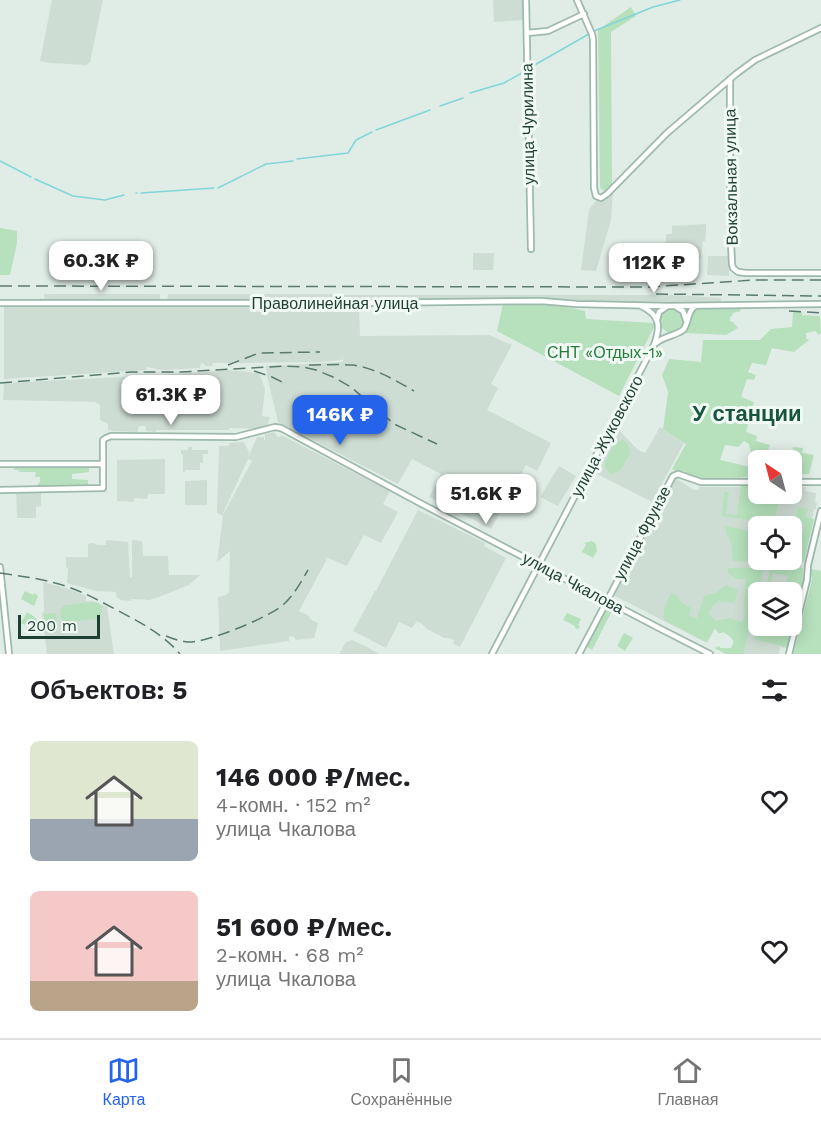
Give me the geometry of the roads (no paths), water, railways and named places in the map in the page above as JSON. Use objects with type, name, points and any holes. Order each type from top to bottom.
[{"type":"main road","name":"улица Чурилина","points":[[526,0],[531,249]]},
{"type":"main road","points":[[577,0],[593,39],[594,192],[599,197],[608,194],[667,133],[730,79],[756,60],[821,28]]},
{"type":"main road","points":[[527,33],[548,31],[584,14]]},
{"type":"main road","name":"Вокзальная улица","points":[[730,79],[730,223],[733,268],[738,272],[821,273]]},
{"type":"main road","name":"Праволинейная улица","points":[[0,303],[541,301],[577,304],[696,306]]},
{"type":"main road","points":[[654,345],[664,337],[683,330],[689,312],[696,306],[821,304]]},
{"type":"main road","points":[[639,305],[649,310],[663,332],[673,335]]},
{"type":"main road","points":[[658,323],[660,312],[672,306],[685,314],[686,322]]},
{"type":"main road","name":"улица Жуковского","points":[[492,654],[654,345],[659,333],[658,323]]},
{"type":"main road","name":"улица Чкалова","points":[[103,464],[103,440],[111,436],[236,436],[275,427],[281,428],[711,654]]},
{"type":"main road","points":[[0,464],[103,464],[103,488],[0,490]]},
{"type":"main road","name":"улица Фрунзе","points":[[579,654],[673,476],[678,474],[701,482],[748,482]]},
{"type":"main road","points":[[802,482],[821,482]]},
{"type":"main road","points":[[789,654],[821,511]]},
{"type":"main road","points":[[0,567],[9,654]]},
{"type":"waterway","points":[[594,31],[653,7],[680,0]]},
{"type":"waterway","points":[[531,67],[589,34]]},
{"type":"waterway","points":[[470,93],[504,83],[527,70]]},
{"type":"waterway","points":[[440,106],[463,98]]},
{"type":"waterway","points":[[376,130],[430,110]]},
{"type":"waterway","points":[[297,159],[348,153],[356,140],[372,132]]},
{"type":"waterway","points":[[0,161],[31,177]]},
{"type":"waterway","points":[[218,188],[266,164],[293,161]]},
{"type":"waterway","points":[[35,179],[73,196],[105,200],[124,195]]},
{"type":"waterway","points":[[141,193],[214,188]]},
{"type":"railway","points":[[0,286],[648,287],[755,280],[821,280]]},
{"type":"railway","points":[[656,294],[821,296]]},
{"type":"railway","points":[[789,311],[821,313]]},
{"type":"railway","points":[[228,365],[259,353],[320,352]]},
{"type":"railway","points":[[309,365],[347,365],[369,369],[414,391]]},
{"type":"railway","points":[[0,383],[131,372],[303,367],[333,377],[351,387],[394,424],[437,444]]},
{"type":"railway","points":[[254,371],[284,383]]},
{"type":"railway","points":[[166,636],[185,642],[197,641],[223,634],[252,622],[284,604],[308,570]]},
{"type":"railway","points":[[0,573],[48,581],[86,594],[150,628],[180,654]]},
{"type":"district","name":"У станции","points":[[747,413]]},
{"type":"park label","name":"СНТ «Отдых-1»","points":[[605,352]]}]
